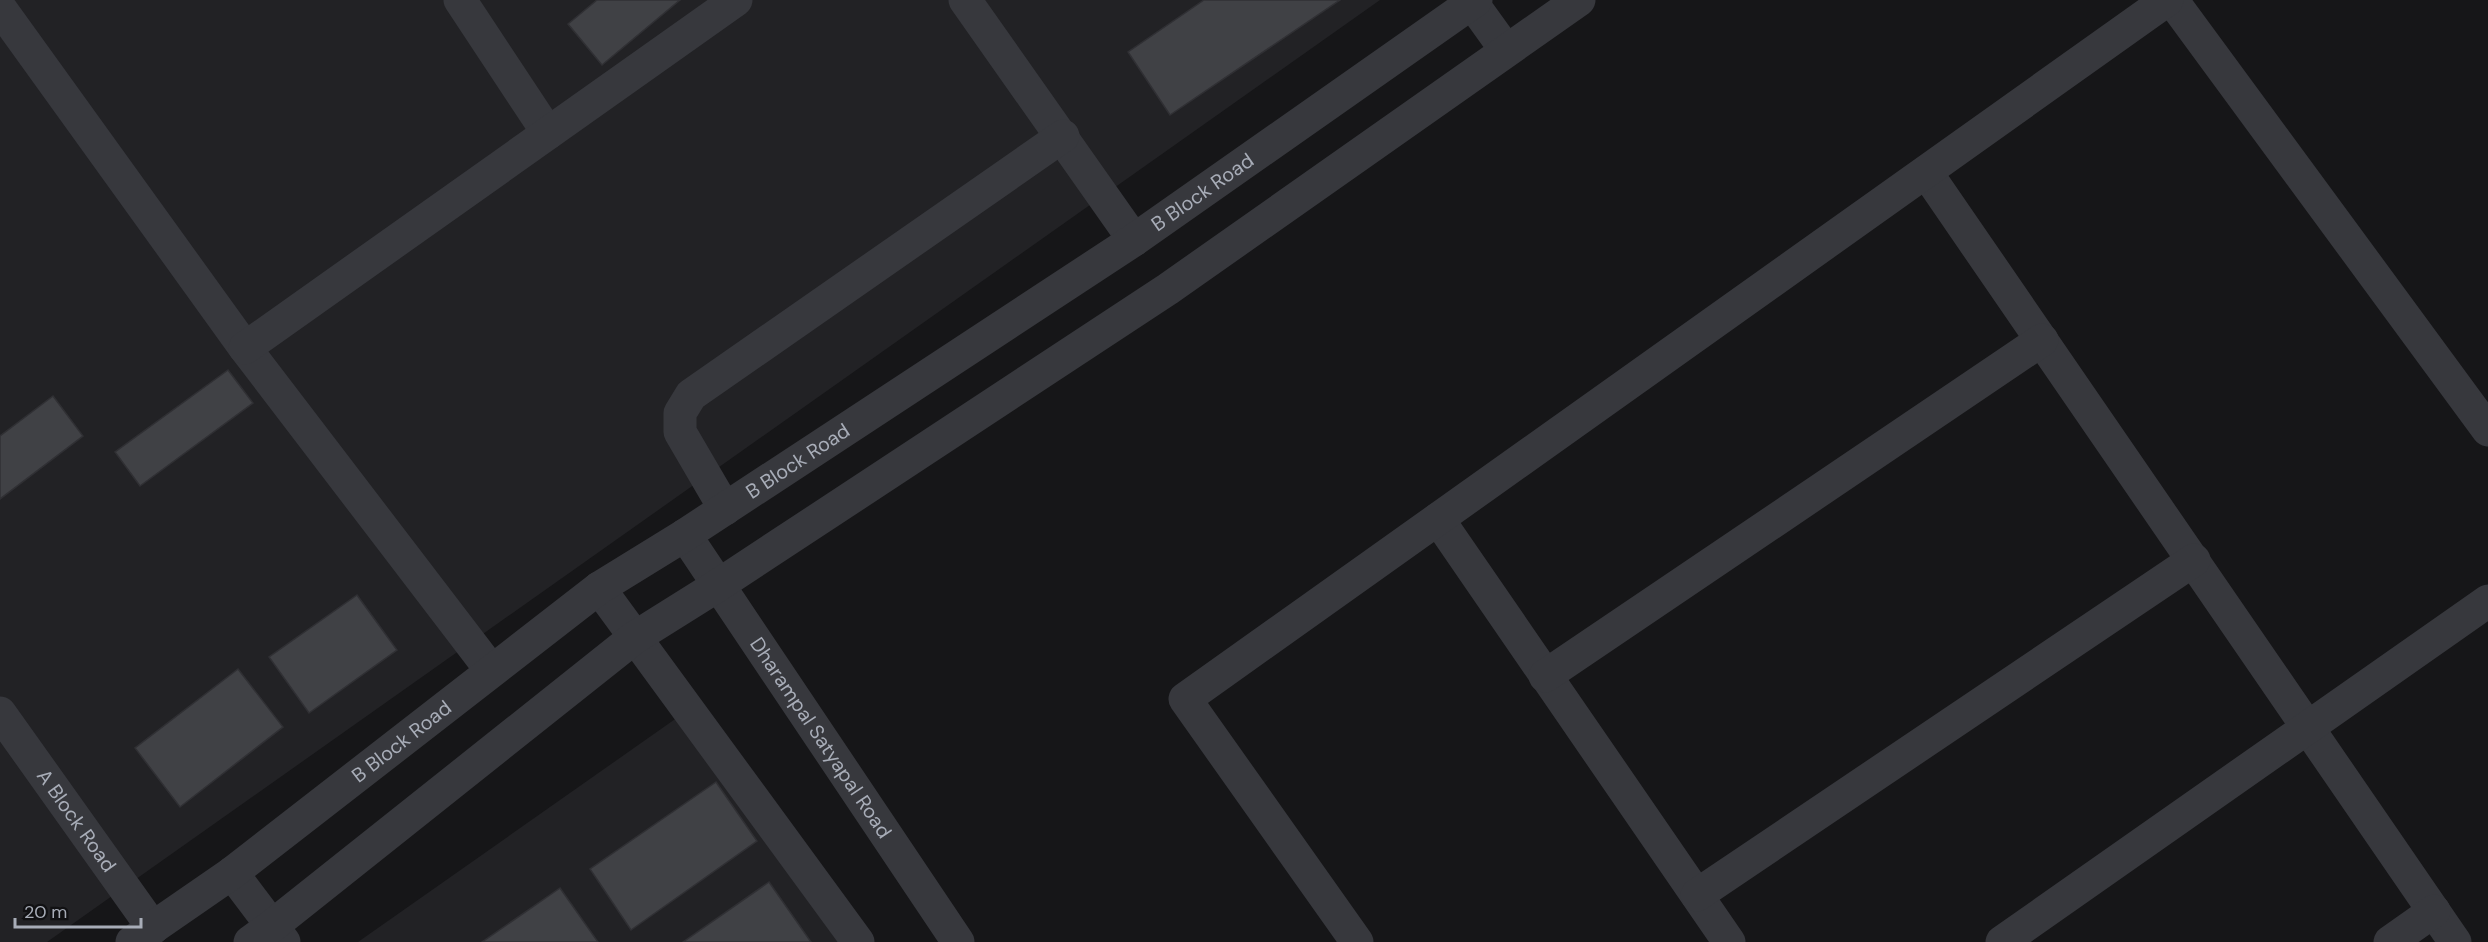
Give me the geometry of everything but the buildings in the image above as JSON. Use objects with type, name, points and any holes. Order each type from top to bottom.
[{"type":"street","points":[[460,0],[548,133]]},
{"type":"street","points":[[245,348],[736,0]]},
{"type":"street","points":[[965,0],[1063,136],[1134,240]]},
{"type":"street","points":[[232,873],[269,937],[634,638],[717,586],[1168,289],[1579,0]]},
{"type":"street","points":[[1357,942],[1185,699],[2167,0]]},
{"type":"street","points":[[2172,0],[2488,430]]},
{"type":"street","points":[[1473,1],[1506,50]]},
{"type":"street","name":"B Block Road","points":[[143,935],[232,873],[599,588],[725,509],[1134,240],[1473,1]]},
{"type":"street","points":[[0,8],[245,348],[491,670]]},
{"type":"street","points":[[725,509],[680,432],[680,413],[691,395],[1063,136]]},
{"type":"street","points":[[1926,172],[2455,942]]},
{"type":"street","points":[[1545,676],[2042,340]]},
{"type":"street","points":[[1438,519],[1729,942]]},
{"type":"street","name":"Dharampal Satyapal Road","points":[[685,535],[717,586],[958,942]]},
{"type":"street","points":[[1697,895],[2194,560]]},
{"type":"street","points":[[599,588],[858,942]]},
{"type":"street","points":[[2002,942],[2488,601]]},
{"type":"street","name":"A Block Road","points":[[0,713],[143,935]]},
{"type":"street","points":[[2390,942],[2434,911]]},
{"type":"shaded area","points":[[0,0],[1380,0],[47,942],[0,942]]},
{"type":"shaded area","points":[[698,703],[872,942],[358,942]]}]
